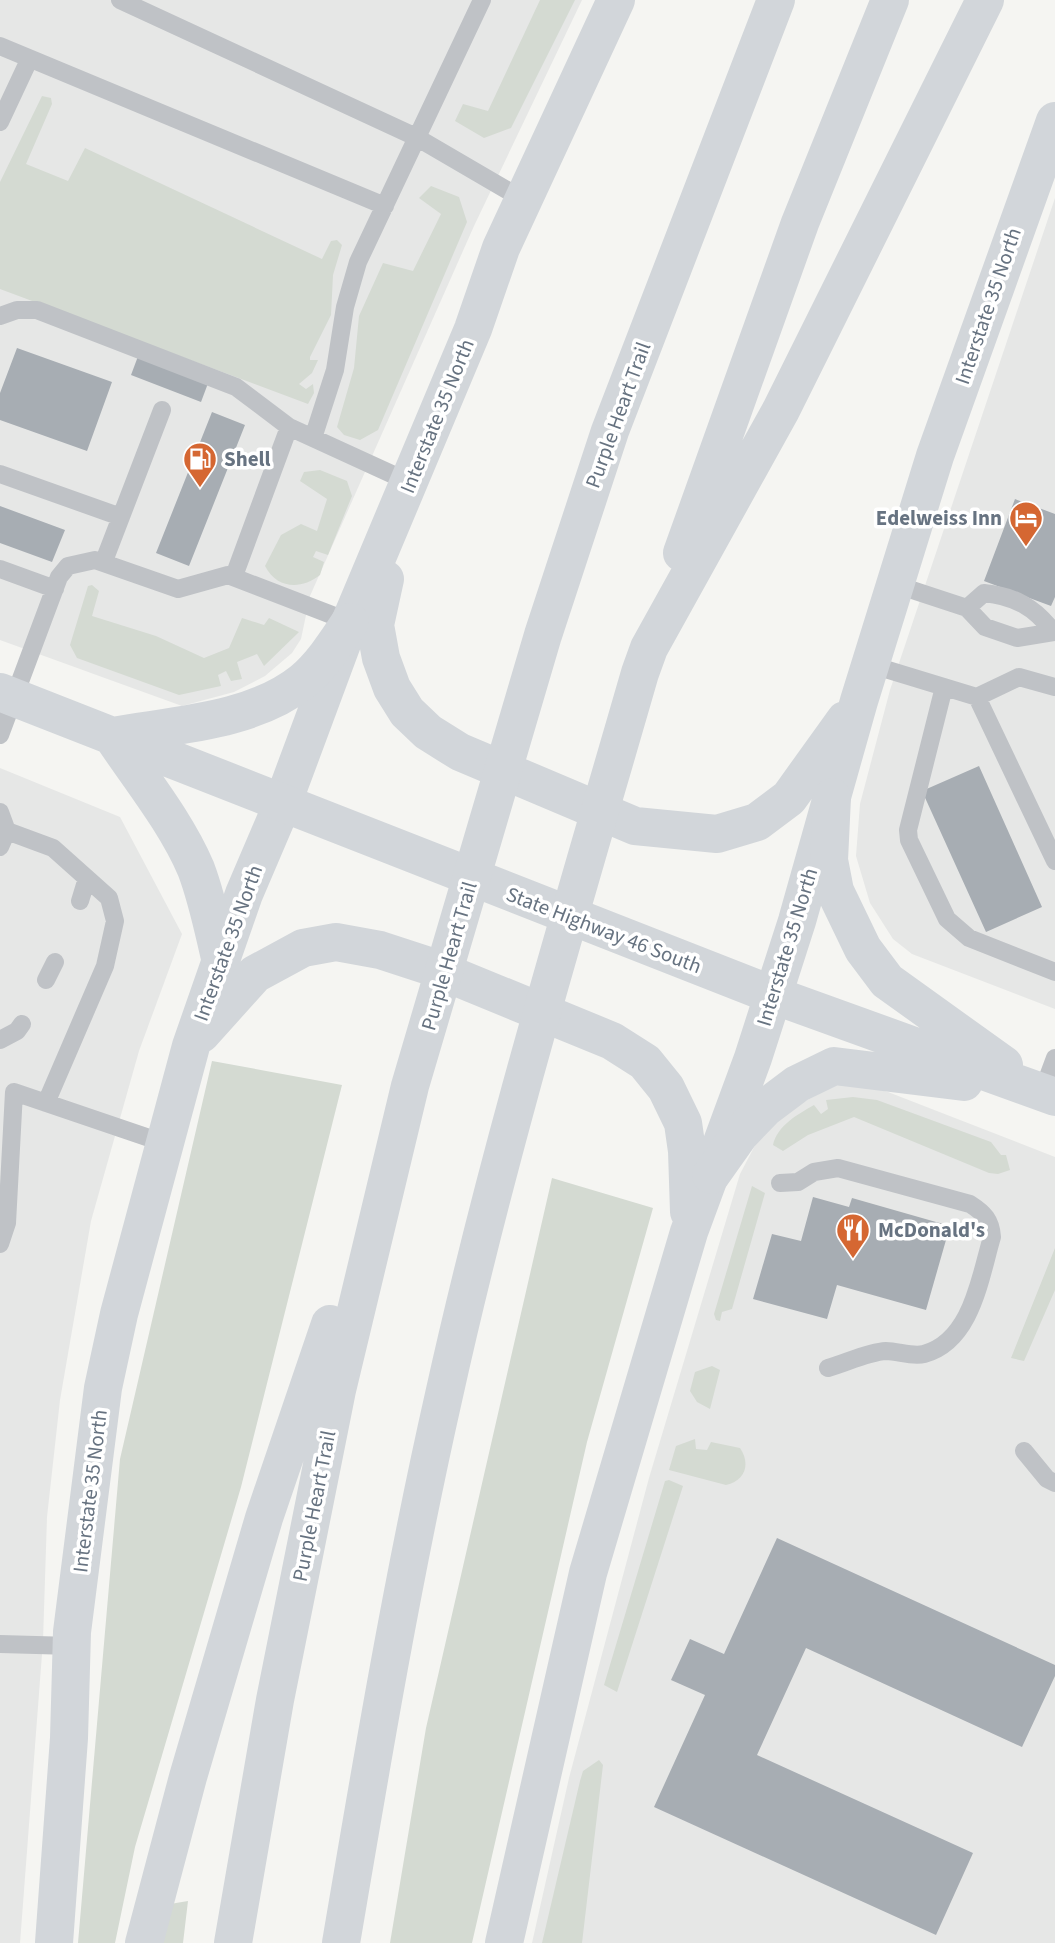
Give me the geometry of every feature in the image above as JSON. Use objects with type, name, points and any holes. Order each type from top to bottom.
[{"type":"main road","name":"Interstate 35 North","points":[[54,1943],[69,1738],[72,1646],[103,1388],[191,1046],[220,958],[282,805],[350,622],[473,330],[501,248],[615,0]]},
{"type":"main road","name":"Purple Heart Trail","points":[[233,1943],[275,1700],[337,1390],[411,1087],[543,635],[610,431],[776,0]]},
{"type":"main road","points":[[341,1943],[410,1554],[444,1392],[512,1120],[644,660],[800,223],[890,0]]},
{"type":"main road","points":[[644,660],[782,410],[985,0]]},
{"type":"main road","name":"Interstate 35 North","points":[[504,1943],[588,1573],[690,1232],[773,995],[859,701],[935,456],[1055,121]]},
{"type":"main road","points":[[405,494],[375,625],[381,658],[392,688],[407,712],[428,732],[460,752],[556,795],[635,826],[717,834],[757,822],[789,798],[859,701]]},
{"type":"main road","points":[[220,958],[195,866],[112,736],[239,712],[270,699],[308,676],[350,622]]},
{"type":"main road","name":"State Highway 46 South","points":[[6,694],[236,783],[282,805],[773,995],[1049,1095]]},
{"type":"main road","points":[[832,797],[829,860],[835,891],[863,949],[887,981],[1049,1095]]},
{"type":"main road","points":[[191,1046],[255,974],[303,948],[336,942],[380,950],[429,966],[612,1041],[645,1062],[666,1088],[683,1123],[687,1151],[690,1232]]},
{"type":"main road","points":[[711,1175],[740,1134],[765,1108],[797,1084],[834,1066],[862,1067],[1049,1095]]},
{"type":"main road","points":[[144,1943],[188,1777],[264,1518],[411,1087]]},
{"type":"lane","points":[[120,0],[416,137],[524,200]]},
{"type":"lane","points":[[313,438],[335,370],[345,307],[358,262],[482,0]]},
{"type":"lane","points":[[0,46],[385,206]]},
{"type":"lane","points":[[0,122],[29,60]]},
{"type":"lane","points":[[0,316],[28,309],[50,315],[236,387],[289,427],[313,438],[405,494]]},
{"type":"lane","points":[[104,561],[162,410]]},
{"type":"lane","points":[[233,576],[289,427]]},
{"type":"lane","points":[[0,474],[121,517]]},
{"type":"lane","points":[[0,735],[6,694],[59,577],[68,566],[87,561],[104,561],[178,589],[222,576],[233,576],[350,622]]},
{"type":"lane","points":[[0,569],[55,589]]},
{"type":"lane","points":[[897,585],[967,608],[985,627],[1017,638],[1054,632],[1040,613],[1003,595],[984,593],[967,608]]},
{"type":"lane","points":[[872,664],[976,697],[1019,677],[1055,687]]},
{"type":"lane","points":[[944,687],[910,814],[909,840],[947,919],[957,930],[969,938],[1055,972]]},
{"type":"lane","points":[[976,697],[1055,862]]},
{"type":"lane","points":[[0,812],[4,839],[53,848],[109,898],[115,921],[105,966],[46,1103]]},
{"type":"lane","points":[[80,901],[87,878]]},
{"type":"lane","points":[[46,980],[55,962]]},
{"type":"lane","points":[[0,1040],[18,1031],[22,1024]]},
{"type":"lane","points":[[1049,1095],[1055,1058]]},
{"type":"lane","points":[[0,1244],[7,1223],[14,1092],[164,1143]]},
{"type":"lane","points":[[780,1183],[798,1182],[814,1172],[838,1168],[970,1204],[988,1218],[992,1227],[992,1237],[970,1309],[958,1329],[946,1341],[921,1355],[884,1351],[828,1368]]},
{"type":"lane","points":[[1024,1451],[1047,1479],[1055,1483]]},
{"type":"lane","points":[[0,1644],[72,1646]]},
{"type":"shaded area","points":[[0,0],[582,0],[474,226],[310,596],[301,639],[292,653],[265,676],[234,692],[182,706],[0,640]]},
{"type":"shaded area","points":[[540,0],[575,0],[511,128],[484,138],[455,121],[463,104],[488,111]]},
{"type":"shaded area","points":[[42,96],[51,98],[52,104],[26,164],[68,181],[85,148],[322,259],[331,241],[337,240],[342,245],[333,275],[331,315],[310,357],[310,360],[318,360],[312,373],[299,384],[306,389],[313,384],[314,393],[308,404],[0,289],[0,182]]},
{"type":"shaded area","points":[[431,186],[459,197],[467,222],[378,430],[360,440],[344,435],[337,427],[354,368],[359,316],[383,263],[413,271],[441,214],[419,198]]},
{"type":"shaded area","points":[[1055,198],[1055,1009],[912,954],[893,939],[870,903],[856,856],[860,804],[890,690]]},
{"type":"shaded area","points":[[320,470],[347,481],[352,496],[328,555],[316,551],[313,557],[324,562],[320,575],[297,585],[283,583],[270,574],[265,566],[281,535],[301,524],[317,531],[327,499],[300,481],[304,472]]},
{"type":"shaded area","points":[[92,585],[99,591],[92,616],[156,636],[204,658],[229,648],[242,618],[264,625],[269,618],[299,632],[264,666],[257,654],[237,662],[242,679],[231,681],[226,671],[218,675],[221,686],[179,695],[77,658],[70,645],[88,586]]},
{"type":"shaded area","points":[[0,768],[120,817],[182,934],[139,1051],[91,1221],[60,1400],[47,1517],[43,1641],[20,1943],[0,1943]]},
{"type":"shaded area","points":[[212,1061],[342,1085],[241,1487],[135,1847],[115,1943],[78,1943],[120,1459]]},
{"type":"shaded area","points":[[837,1084],[863,1085],[888,1092],[1055,1157],[1055,1943],[532,1943],[569,1778],[649,1478],[740,1174],[762,1132],[774,1118]]},
{"type":"shaded area","points":[[853,1097],[877,1100],[991,1142],[1001,1155],[1006,1155],[1010,1170],[998,1174],[989,1173],[854,1117],[808,1135],[783,1151],[773,1145],[784,1126],[814,1105],[821,1114],[828,1109],[826,1100]]},
{"type":"shaded area","points":[[552,1178],[653,1208],[587,1442],[472,1943],[390,1943],[426,1728]]},
{"type":"shaded area","points":[[752,1186],[765,1193],[732,1309],[722,1312],[720,1321],[716,1320],[714,1314]]},
{"type":"shaded area","points":[[1055,1248],[1055,1290],[1024,1361],[1011,1358]]},
{"type":"shaded area","points":[[712,1366],[720,1370],[710,1409],[697,1402],[690,1391],[695,1372]]},
{"type":"shaded area","points":[[695,1439],[696,1449],[707,1450],[711,1442],[740,1448],[745,1460],[742,1476],[726,1485],[669,1470],[676,1446]]},
{"type":"shaded area","points":[[665,1481],[683,1486],[617,1692],[604,1685]]},
{"type":"shaded area","points":[[599,1760],[603,1765],[582,1943],[542,1943],[583,1771]]},
{"type":"shaded area","points":[[188,1901],[183,1943],[161,1943],[170,1904]]},
{"type":"building","points":[[17,348],[112,382],[87,451],[0,420],[0,393]]},
{"type":"building","points":[[140,351],[210,378],[201,402],[131,375]]},
{"type":"building","name":"Shell","points":[[212,412],[245,425],[189,566],[156,553]]},
{"type":"building","name":"Edelweiss Inn","points":[[1015,499],[1055,514],[1055,597],[1051,606],[984,581]]},
{"type":"building","points":[[0,506],[65,530],[52,562],[0,543]]},
{"type":"building","points":[[979,766],[1042,907],[986,932],[922,791]]},
{"type":"building","name":"McDonald's","points":[[813,1197],[849,1207],[852,1198],[950,1226],[926,1310],[837,1285],[827,1319],[753,1299],[772,1234],[801,1241]]},
{"type":"building","points":[[777,1538],[1055,1665],[1055,1676],[1022,1747],[806,1648],[757,1755],[973,1853],[936,1935],[654,1807],[705,1695],[671,1680],[690,1639],[724,1654]]},
{"type":"place","name":"Shell","points":[[200,489]]},
{"type":"place","name":"Edelweiss Inn","points":[[1026,548]]},
{"type":"place","name":"McDonald's","points":[[853,1260]]}]
